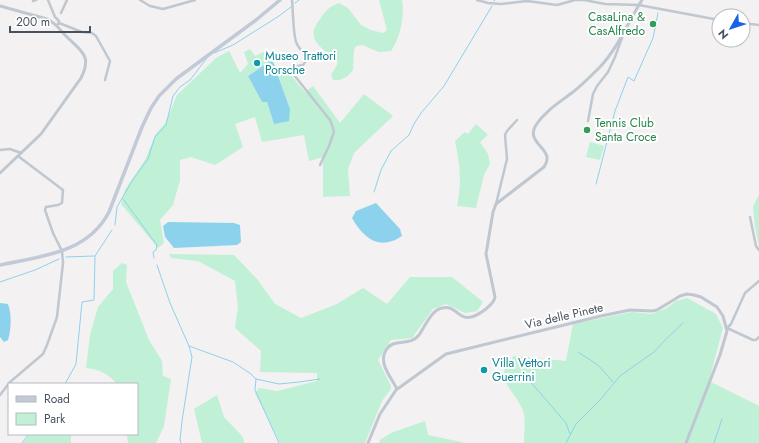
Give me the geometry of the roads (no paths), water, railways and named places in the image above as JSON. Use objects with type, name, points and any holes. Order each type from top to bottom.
[{"type":"main road","points":[[0,265],[62,251],[90,237],[104,221],[142,127],[151,108],[159,96],[176,79],[256,20],[280,0]]},
{"type":"street","points":[[0,173],[41,134],[81,78],[84,70],[86,62],[84,55],[80,48],[68,38],[58,23],[48,0]]},
{"type":"street","points":[[61,13],[67,0]]},
{"type":"street","points":[[140,0],[150,6],[163,10],[195,0]]},
{"type":"street","points":[[292,0],[296,43],[307,57],[307,60],[303,65],[290,68],[290,71],[330,120],[334,129],[329,146],[320,165]]},
{"type":"street","points":[[477,0],[501,4],[527,1],[557,5],[575,0],[584,0],[605,4],[639,5],[711,18]]},
{"type":"street","points":[[496,204],[544,167],[548,157],[534,138],[536,125],[546,112],[580,86],[601,66],[642,0]]},
{"type":"street","points":[[0,6],[47,19],[82,32],[92,33],[96,36],[110,61],[105,80]]},
{"type":"street","points":[[588,121],[593,94],[597,86],[608,72],[615,58],[623,32]]},
{"type":"street","points":[[398,389],[383,363],[384,355],[388,347],[393,344],[408,342],[416,339],[433,314],[439,309],[449,308],[464,317],[471,318],[494,302],[495,297],[486,254],[490,225],[507,159],[506,135],[507,131],[517,120]]},
{"type":"street","points":[[0,150],[10,150],[19,155],[63,190],[64,196],[62,203],[46,207],[45,210],[53,233],[62,251],[57,317],[43,354],[9,383]]},
{"type":"street","points":[[750,217],[756,246],[759,250]]},
{"type":"street","points":[[686,443],[720,355],[726,337],[727,328],[731,324],[745,293],[759,281]]},
{"type":"street","name":"Via delle Pinete","points":[[368,443],[380,414],[398,389],[446,354],[601,316],[630,310],[657,310],[680,296],[687,294],[701,297],[713,304],[723,316],[727,328]]},
{"type":"street","points":[[727,328],[754,340],[759,337]]},
{"type":"street","points":[[0,395],[8,385]]},
{"type":"water","points":[[269,62],[273,62],[290,109],[289,121],[274,124],[267,102],[262,102],[248,76]]},
{"type":"water","points":[[376,203],[400,229],[402,236],[387,242],[380,242],[367,237],[362,232],[352,218],[356,211]]},
{"type":"water","points":[[168,222],[234,223],[240,225],[241,242],[237,245],[174,248],[165,237],[163,226]]},
{"type":"water","points":[[0,303],[8,304],[11,322],[8,340],[4,342],[0,337]]},
{"type":"waterway","points":[[295,3],[299,0]]},
{"type":"waterway","points":[[374,192],[381,170],[391,151],[409,135],[421,113],[444,86],[492,6]]},
{"type":"waterway","points":[[214,53],[233,45],[291,7]]},
{"type":"waterway","points":[[596,184],[615,111],[628,77],[634,81],[653,38],[658,13]]},
{"type":"waterway","points":[[115,225],[117,207],[132,181],[148,159],[155,137],[166,125],[173,96],[180,87],[190,80],[207,58]]},
{"type":"waterway","points":[[123,199],[157,245],[156,250],[153,252],[154,258]]},
{"type":"waterway","points":[[66,383],[76,364],[82,302],[94,300],[95,256],[112,230]]},
{"type":"waterway","points":[[66,257],[94,256]]},
{"type":"waterway","points":[[0,282],[35,270],[59,259]]},
{"type":"waterway","points":[[157,265],[170,303],[189,346],[192,357],[182,421],[181,443]]},
{"type":"waterway","points":[[566,443],[576,424],[600,400],[620,376],[654,352],[683,323]]},
{"type":"waterway","points":[[189,346],[233,362],[256,379],[279,384],[320,379]]},
{"type":"waterway","points":[[578,352],[598,365],[613,382]]},
{"type":"waterway","points":[[256,379],[255,390],[279,443]]},
{"type":"waterway","points":[[529,380],[566,423],[570,434]]},
{"type":"waterway","points":[[714,443],[722,419]]},
{"type":"waterway","points":[[22,443],[28,435]]},
{"type":"place","name":"CasaLina & CasAlfredo","points":[[653,24]]},
{"type":"place","name":"Museo Trattori Porsche","points":[[257,63]]},
{"type":"place","name":"Tennis Club Santa Croce","points":[[587,130]]},
{"type":"place","name":"Villa Vettori Guerrini","points":[[484,370]]}]
